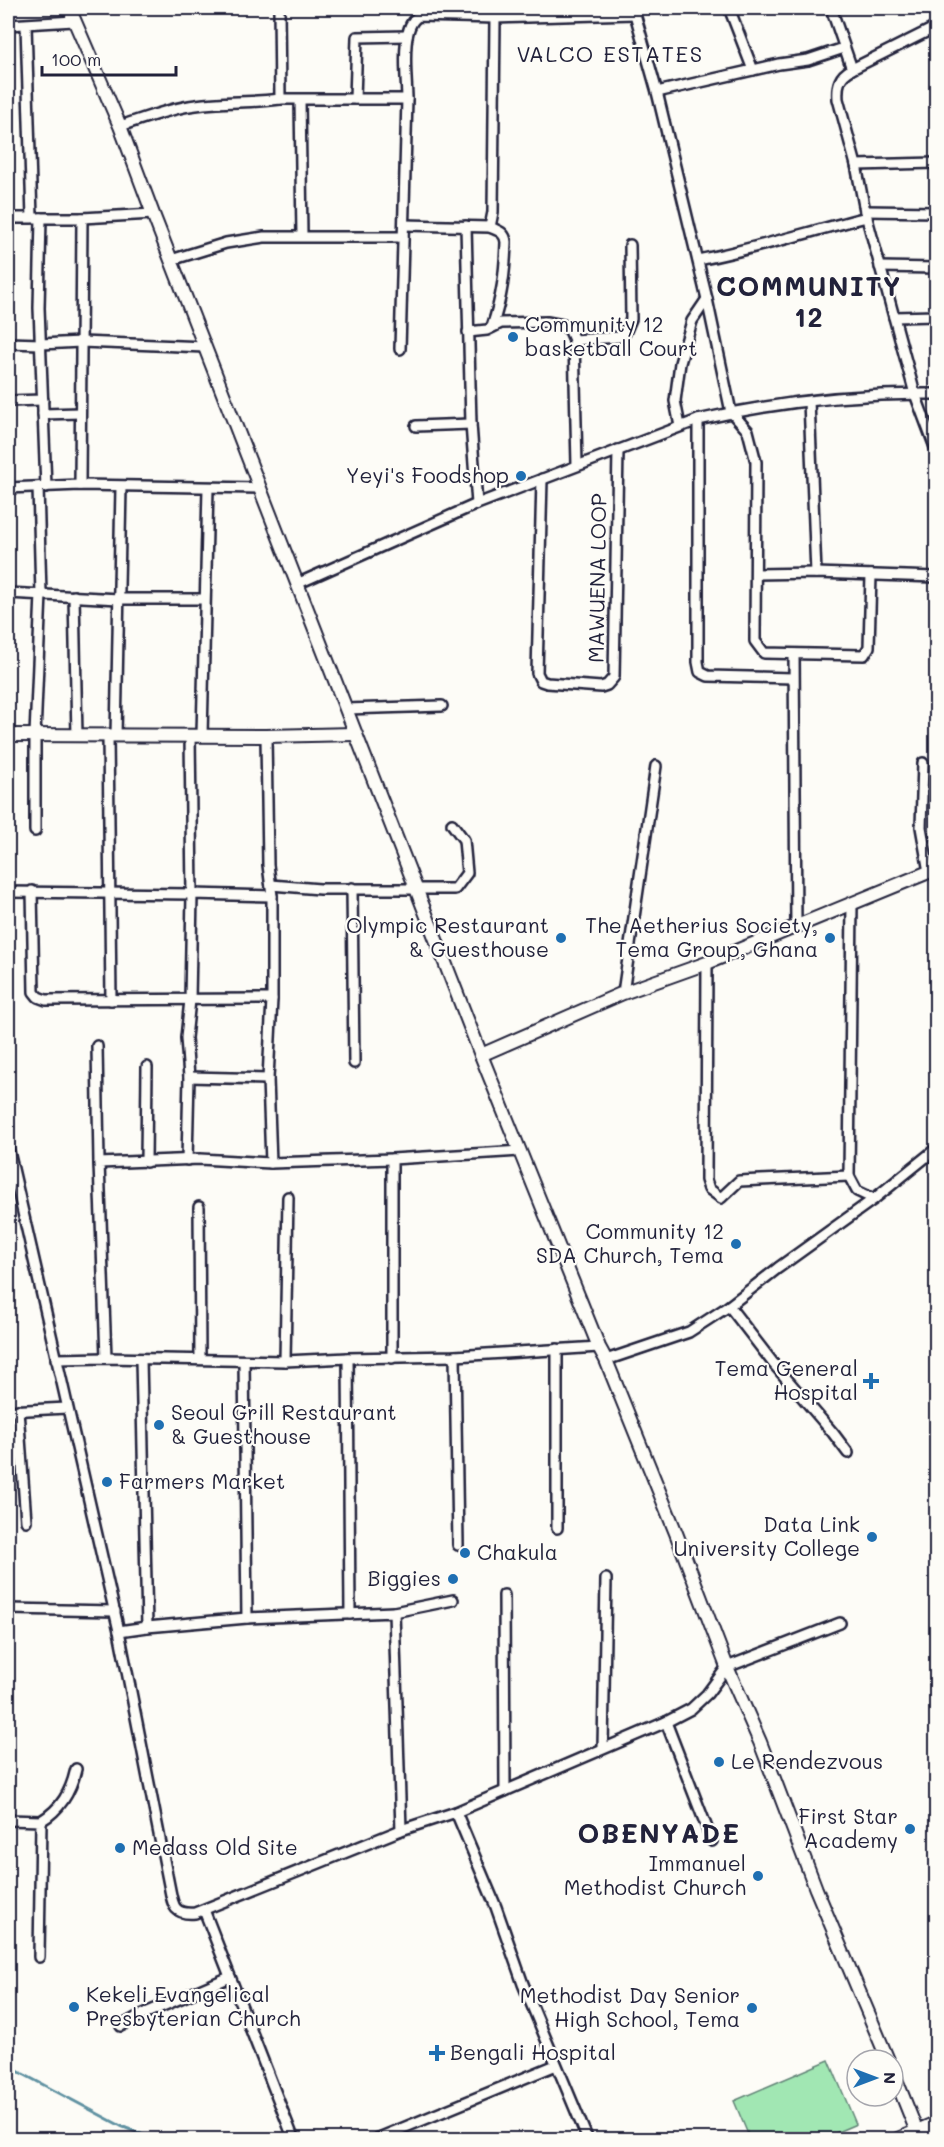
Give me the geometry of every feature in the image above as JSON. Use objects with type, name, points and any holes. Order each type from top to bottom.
[{"type":"main road","points":[[898,2139],[919,2136],[936,2124]]},
{"type":"street","points":[[69,8],[120,126],[481,1054],[676,1533],[727,1667],[760,1742],[816,1889],[883,2048]]},
{"type":"street","points":[[279,8],[280,99]]},
{"type":"street","points":[[729,8],[753,70]]},
{"type":"street","points":[[831,8],[852,69]]},
{"type":"street","points":[[400,349],[407,36],[410,24],[419,16],[454,12],[495,18],[538,12],[634,11],[657,92],[698,260],[731,412],[748,432],[756,462],[755,641],[764,653],[864,655],[869,646],[871,574]]},
{"type":"street","points":[[490,227],[493,212],[495,18]]},
{"type":"street","points":[[8,25],[74,21]]},
{"type":"street","points":[[26,25],[37,218],[43,400],[35,831]]},
{"type":"street","points":[[936,27],[843,74],[837,85],[838,99],[880,267],[915,394],[936,450]]},
{"type":"street","points":[[355,99],[357,37],[407,36]]},
{"type":"street","points":[[657,92],[779,64],[808,60],[844,48]]},
{"type":"street","points":[[120,126],[179,108],[197,105],[254,103],[280,99],[407,99]]},
{"type":"street","points":[[300,100],[302,236]]},
{"type":"street","points":[[856,165],[936,163]]},
{"type":"street","points":[[698,260],[742,251],[866,214],[936,212]]},
{"type":"street","points":[[8,218],[82,218],[153,214]]},
{"type":"street","points":[[80,485],[82,218]]},
{"type":"street","points":[[404,225],[490,227],[502,232],[506,242],[504,280],[492,327]]},
{"type":"street","points":[[466,226],[471,424],[477,504]]},
{"type":"street","points":[[171,260],[226,243],[264,237],[403,237]]},
{"type":"street","points":[[574,340],[620,337],[629,327],[631,320],[630,245]]},
{"type":"street","points":[[880,267],[936,268]]},
{"type":"street","points":[[680,426],[675,401],[680,363],[692,321],[707,299]]},
{"type":"street","points":[[894,317],[936,316]]},
{"type":"street","points":[[468,332],[487,330],[501,322],[511,321],[547,322],[563,325],[570,331],[574,340],[577,465]]},
{"type":"street","points":[[8,342],[41,344],[81,342],[205,347]]},
{"type":"street","points":[[298,584],[477,504],[698,420],[731,412],[809,401],[936,394]]},
{"type":"street","points":[[8,401],[43,400]]},
{"type":"street","points":[[809,401],[816,573]]},
{"type":"street","points":[[43,414],[80,413]]},
{"type":"street","points":[[698,420],[698,662],[700,672],[708,676],[793,678]]},
{"type":"street","points":[[416,426],[471,424]]},
{"type":"street","name":"MAWUENA LOOP","points":[[542,479],[537,673],[541,681],[547,683],[601,687],[607,685],[614,676],[618,450]]},
{"type":"street","points":[[8,488],[80,485],[260,488]]},
{"type":"street","points":[[111,1000],[112,736],[119,599],[121,487]]},
{"type":"street","points":[[187,1160],[189,1077],[186,1038],[190,1000],[196,735],[208,488]]},
{"type":"street","points":[[756,574],[816,573],[936,577]]},
{"type":"street","points":[[8,593],[119,599],[204,599]]},
{"type":"street","points":[[74,596],[77,736]]},
{"type":"street","points":[[794,654],[796,926]]},
{"type":"street","points":[[346,709],[442,706]]},
{"type":"street","points":[[8,735],[355,734]]},
{"type":"street","points":[[266,736],[268,865],[272,896],[272,999],[268,1079],[271,1163]]},
{"type":"street","points":[[481,1054],[622,993],[707,963],[933,870],[921,827],[923,763]]},
{"type":"street","points":[[622,993],[656,766]]},
{"type":"street","points":[[271,885],[455,888],[467,873],[464,840],[452,824]]},
{"type":"street","points":[[352,888],[354,1063]]},
{"type":"street","points":[[32,891],[34,992],[38,997],[46,1000],[272,999]]},
{"type":"street","points":[[8,892],[272,896]]},
{"type":"street","points":[[852,903],[849,1176],[857,1191],[874,1199]]},
{"type":"street","points":[[707,963],[706,1180],[709,1189],[720,1198],[739,1182],[849,1176]]},
{"type":"street","points":[[97,1046],[105,1358]]},
{"type":"street","points":[[146,1162],[147,1067]]},
{"type":"street","points":[[189,1077],[268,1079]]},
{"type":"street","points":[[8,1147],[115,1611],[172,1900],[175,1908],[182,1913],[204,1910],[401,1830],[456,1812],[666,1722],[691,1709],[707,1694],[727,1667],[840,1623]]},
{"type":"street","points":[[606,1360],[689,1332],[729,1306],[874,1199],[936,1149]]},
{"type":"street","points":[[99,1163],[187,1160],[271,1163],[392,1159],[520,1151]]},
{"type":"street","points":[[392,1159],[392,1358]]},
{"type":"street","points":[[285,1361],[288,1197]]},
{"type":"street","points":[[200,1207],[200,1359]]},
{"type":"street","points":[[729,1306],[848,1453]]},
{"type":"street","points":[[56,1359],[285,1361],[455,1356],[599,1347]]},
{"type":"street","points":[[557,1349],[557,1528]]},
{"type":"street","points":[[455,1356],[458,1545]]},
{"type":"street","points":[[348,1358],[350,1614]]},
{"type":"street","points":[[141,1359],[147,1627]]},
{"type":"street","points":[[244,1361],[247,1618]]},
{"type":"street","points":[[8,1411],[67,1408]]},
{"type":"street","points":[[18,1410],[26,1521]]},
{"type":"street","points":[[603,1748],[606,1579]]},
{"type":"street","points":[[504,1595],[505,1791]]},
{"type":"street","points":[[119,1631],[247,1618],[394,1612],[453,1600]]},
{"type":"street","points":[[8,1610],[115,1611]]},
{"type":"street","points":[[394,1612],[401,1830]]},
{"type":"street","points":[[666,1722],[712,1841]]},
{"type":"street","points":[[8,1820],[41,1821],[56,1812],[67,1794],[76,1769]]},
{"type":"street","points":[[456,1812],[496,1906],[523,1984],[588,2139]]},
{"type":"street","points":[[39,1957],[41,1821]]},
{"type":"street","points":[[204,1910],[294,2139]]},
{"type":"street","points":[[121,2026],[230,1977]]},
{"type":"street","points":[[374,2139],[556,2065]]},
{"type":"street","points":[[905,2102],[919,2136]]},
{"type":"green space","points":[[829,2060],[845,2098],[845,2108],[849,2108],[856,2124],[821,2139],[750,2139],[734,2101]]},
{"type":"waterway","points":[[8,2066],[121,2126],[156,2140]]},
{"type":"place","name":"Community 12 basketball Court","points":[[513,337]]},
{"type":"place","name":"Yeyi's Foodshop","points":[[521,476]]},
{"type":"place","name":"Olympic Restaurant & Guesthouse","points":[[561,938]]},
{"type":"place","name":"The Aetherius Society, Tema Group, Ghana","points":[[830,938]]},
{"type":"place","name":"Community 12 SDA Church, Tema","points":[[736,1244]]},
{"type":"place","name":"Tema General Hospital","points":[[871,1381]]},
{"type":"place","name":"Seoul Grill Restaurant & Guesthouse","points":[[159,1425]]},
{"type":"place","name":"Farmers Market","points":[[107,1482]]},
{"type":"place","name":"Data Link University College","points":[[872,1537]]},
{"type":"place","name":"Chakula","points":[[465,1553]]},
{"type":"place","name":"Biggies","points":[[453,1579]]},
{"type":"place","name":"Le Rendezvous","points":[[719,1762]]},
{"type":"place","name":"First Star Academy","points":[[910,1829]]},
{"type":"place","name":"Medass Old Site","points":[[120,1848]]},
{"type":"place","name":"Immanuel Methodist Church","points":[[758,1876]]},
{"type":"place","name":"Kekeli Evangelical Presbyterian Church","points":[[74,2007]]},
{"type":"place","name":"Methodist Day Senior High School, Tema","points":[[752,2008]]},
{"type":"place","name":"Bengali Hospital","points":[[437,2053]]},
{"type":"district","name":"VALCO ESTATES","points":[[610,54]]},
{"type":"district","name":"COMMUNITY 12","points":[[809,302]]},
{"type":"district","name":"OBENYADE","points":[[659,1834]]}]
